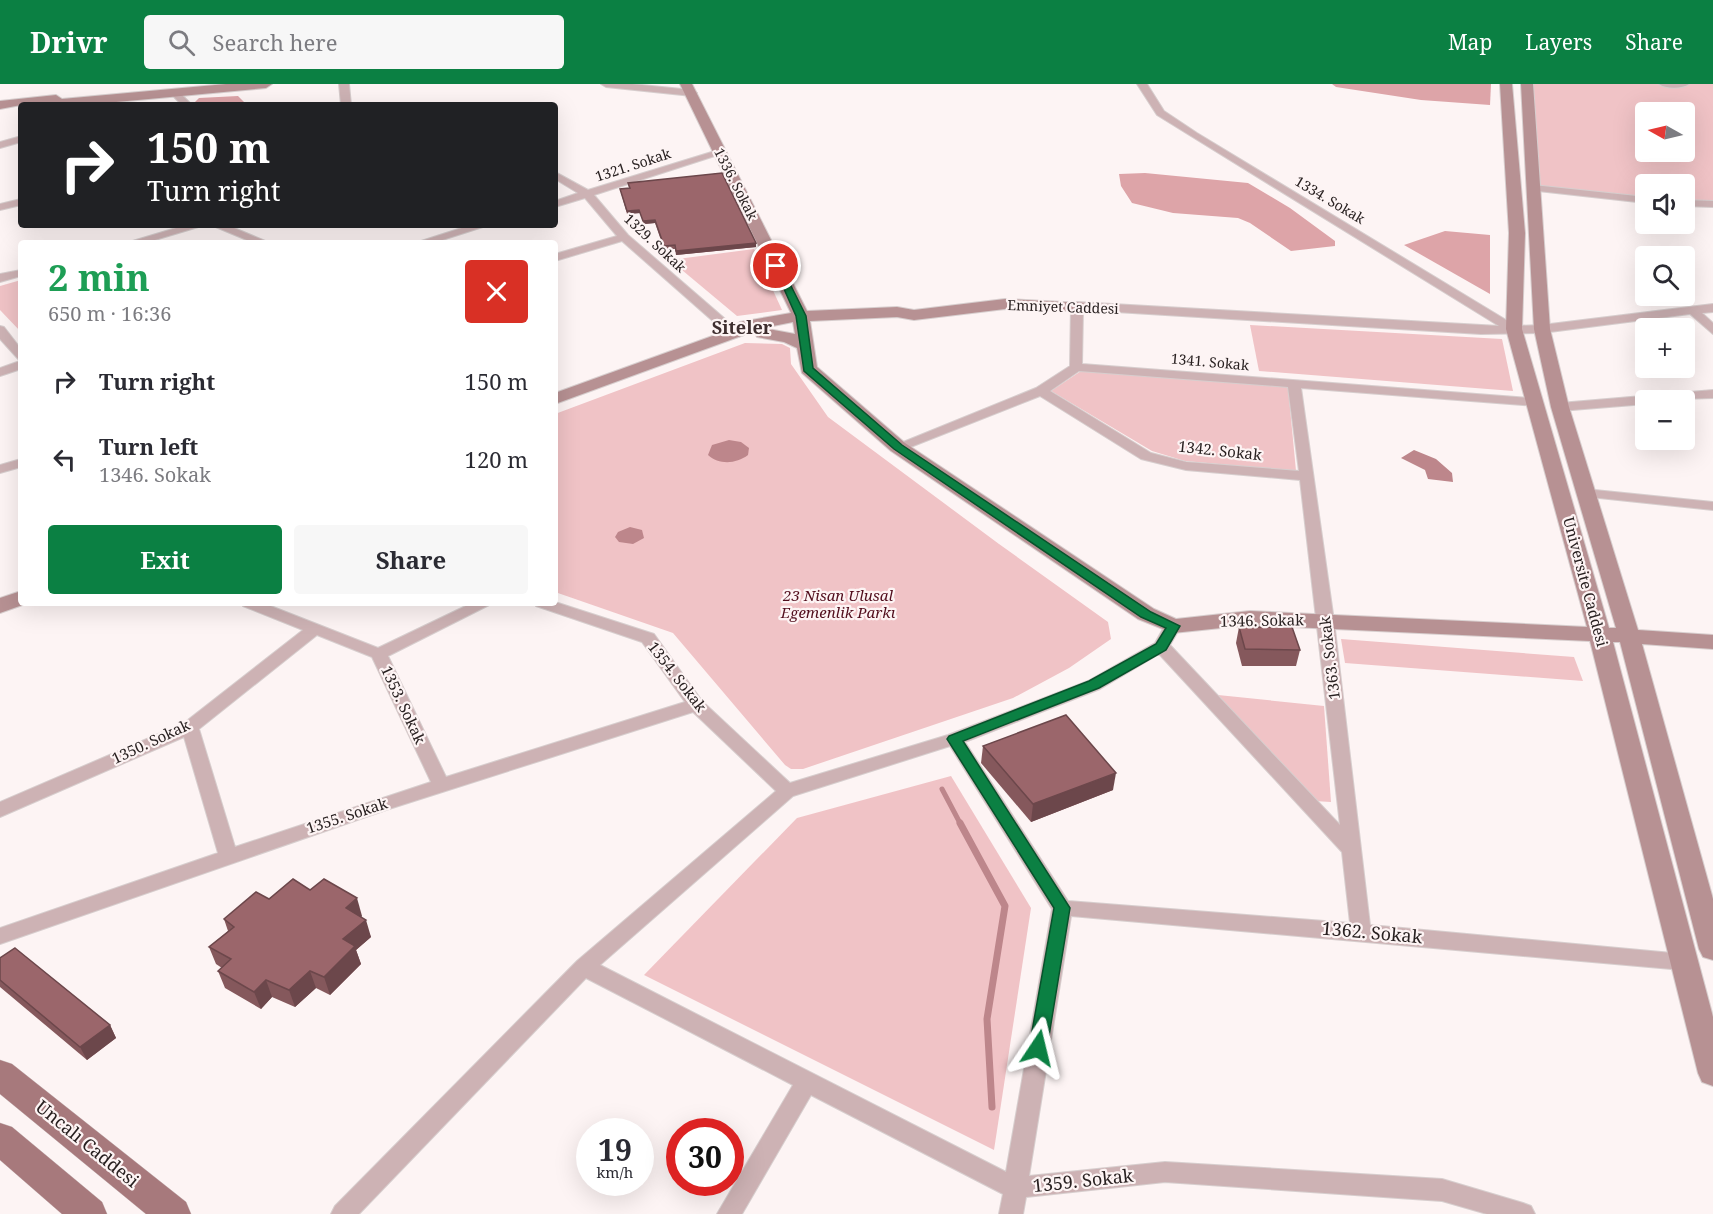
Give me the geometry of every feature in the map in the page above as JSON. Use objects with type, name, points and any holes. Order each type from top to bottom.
[{"type":"main road","name":"Uncalı Caddesi","points":[[0,1074],[173,1214]]},
{"type":"main road","points":[[0,1138],[89,1214]]},
{"type":"street","points":[[31,102],[218,84]]},
{"type":"street","points":[[73,102],[266,84]]},
{"type":"street","points":[[344,84],[346,102]]},
{"type":"street","points":[[606,84],[689,88]]},
{"type":"street","name":"1334. Sokak","points":[[1142,84],[1160,113],[1514,329]]},
{"type":"street","name":"Universite Caddesi","points":[[1506,84],[1516,233],[1514,329],[1600,635],[1713,1073]]},
{"type":"street","name":"Universite Caddesi","points":[[1527,84],[1542,329],[1560,407],[1629,636],[1713,949]]},
{"type":"street","points":[[1664,84],[1684,84]]},
{"type":"street","name":"1336. Sokak","points":[[689,88],[802,330]]},
{"type":"street","points":[[174,92],[184,102]]},
{"type":"street","points":[[0,105],[18,103]]},
{"type":"street","points":[[0,109],[18,107]]},
{"type":"street","points":[[0,145],[18,140]]},
{"type":"street","name":"1321. Sokak","points":[[558,203],[719,153]]},
{"type":"street","name":"1329. Sokak","points":[[558,177],[588,195],[624,237],[735,334]]},
{"type":"street","points":[[1533,188],[1635,199]]},
{"type":"street","points":[[0,207],[18,203]]},
{"type":"street","points":[[1695,203],[1713,204]]},
{"type":"street","points":[[143,240],[188,228]]},
{"type":"street","points":[[225,228],[256,240]]},
{"type":"street","points":[[431,240],[473,228]]},
{"type":"street","points":[[558,257],[624,237]]},
{"type":"street","points":[[0,278],[18,274]]},
{"type":"street","name":"Emniyet Caddesi","points":[[802,330],[898,321],[914,315],[1005,304],[1077,306],[1481,330],[1542,329],[1713,308]]},
{"type":"street","points":[[898,447],[1041,391],[1076,367],[1077,306]]},
{"type":"street","points":[[1693,311],[1713,330]]},
{"type":"street","points":[[558,398],[735,334],[746,326],[802,330]]},
{"type":"street","points":[[0,330],[18,354]]},
{"type":"street","points":[[735,334],[763,333],[789,338],[802,330]]},
{"type":"street","points":[[343,1214],[584,967],[787,791],[954,739],[1094,684],[1161,646],[1173,626],[1146,614],[898,447],[808,369],[802,330]]},
{"type":"street","points":[[0,372],[18,366]]},
{"type":"street","name":"1341. Sokak","points":[[1076,367],[1536,402]]},
{"type":"street","name":"1363. Sokak","points":[[1294,384],[1326,621],[1361,932]]},
{"type":"street","name":"1342. Sokak","points":[[1041,391],[1146,456],[1186,466],[1306,476]]},
{"type":"street","points":[[1560,407],[1713,393]]},
{"type":"street","points":[[0,470],[18,464]]},
{"type":"street","points":[[1585,493],[1713,507]]},
{"type":"street","points":[[0,606],[18,599]]},
{"type":"street","name":"1353. Sokak","points":[[257,606],[379,654],[441,785]]},
{"type":"street","points":[[379,654],[478,606]]},
{"type":"street","name":"1354. Sokak","points":[[551,606],[648,638],[696,705],[787,791]]},
{"type":"street","name":"1346. Sokak","points":[[1173,626],[1250,618],[1713,642]]},
{"type":"street","name":"1350. Sokak","points":[[0,810],[190,727],[316,628]]},
{"type":"street","points":[[1161,646],[1353,851]]},
{"type":"street","name":"1355. Sokak","points":[[0,936],[228,855],[696,705]]},
{"type":"street","points":[[190,727],[228,855]]},
{"type":"street","points":[[954,739],[1062,908],[1011,1214]]},
{"type":"street","name":"1362. Sokak","points":[[1062,908],[1361,932],[1683,962]]},
{"type":"street","name":"1359. Sokak","points":[[584,967],[1014,1188],[1165,1172],[1442,1190],[1522,1214]]},
{"type":"street","points":[[729,1214],[807,1082]]},
{"type":"green space","points":[[1527,84],[1713,84],[1713,204],[1695,203],[1695,174],[1635,174],[1635,199],[1533,188]]},
{"type":"green space","points":[[754,249],[782,310],[737,316],[670,260]]},
{"type":"green space","points":[[18,281],[18,329],[0,310],[0,286]]},
{"type":"green space","points":[[1250,325],[1502,339],[1513,391],[1259,371]]},
{"type":"green space","name":"23 Nisan Ulusal Egemenlik Parkı","points":[[745,343],[782,344],[790,348],[791,364],[828,417],[1108,622],[1111,639],[1069,668],[1013,698],[803,769],[791,769],[785,765],[673,633],[558,593],[558,413]]},
{"type":"green space","points":[[1081,371],[1288,387],[1296,471],[1185,461],[1152,451],[1051,391]]},
{"type":"green space","points":[[1341,639],[1574,657],[1583,681],[1345,663]]},
{"type":"green space","points":[[1218,695],[1324,706],[1331,802],[1314,801]]},
{"type":"green space","points":[[951,776],[1031,908],[994,1150],[644,975],[797,818]]},
{"type":"shaded area","points":[[1332,84],[1491,84],[1490,105],[1421,100],[1336,87]]},
{"type":"shaded area","points":[[238,96],[244,102],[195,102],[199,98]]},
{"type":"shaded area","points":[[1145,173],[1248,183],[1290,208],[1335,241],[1335,246],[1291,251],[1250,223],[1238,218],[1173,213],[1132,203],[1121,186],[1119,174]]},
{"type":"shaded area","points":[[1445,231],[1490,235],[1490,294],[1404,245]]},
{"type":"shaded area","points":[[729,440],[741,442],[749,448],[748,455],[738,460],[722,462],[708,455],[712,445]]},
{"type":"shaded area","points":[[1414,450],[1436,459],[1452,473],[1453,482],[1428,479],[1425,470],[1401,458]]},
{"type":"shaded area","points":[[630,527],[642,530],[644,538],[633,544],[619,542],[615,537],[618,532]]},
{"type":"building","points":[[722,173],[756,243],[676,251],[675,245],[664,246],[655,220],[643,221],[639,210],[627,211],[620,189],[630,188],[628,183]]},
{"type":"building","points":[[1239,627],[1292,627],[1300,650],[1245,649]]},
{"type":"building","points":[[1066,715],[1116,773],[1033,804],[983,746]]},
{"type":"building","points":[[293,879],[310,890],[324,879],[357,898],[346,908],[366,920],[343,939],[355,946],[324,977],[310,971],[289,990],[266,980],[254,992],[218,971],[231,959],[209,947],[234,927],[224,919],[256,892],[269,899]]},
{"type":"building","points":[[15,948],[110,1025],[80,1047],[0,980],[0,958]]},
{"type":"waterway","points":[[942,789],[961,825]]},
{"type":"waterway","points":[[960,823],[1005,906],[987,1019],[992,1107]]},
{"type":"district","name":"Siteler","points":[[742,328]]},
{"type":"route","points":[[776,266],[801,316],[808,369],[898,447],[1146,614],[1173,626],[1161,646],[1094,684],[954,739],[1062,908],[1038,1048]]}]
